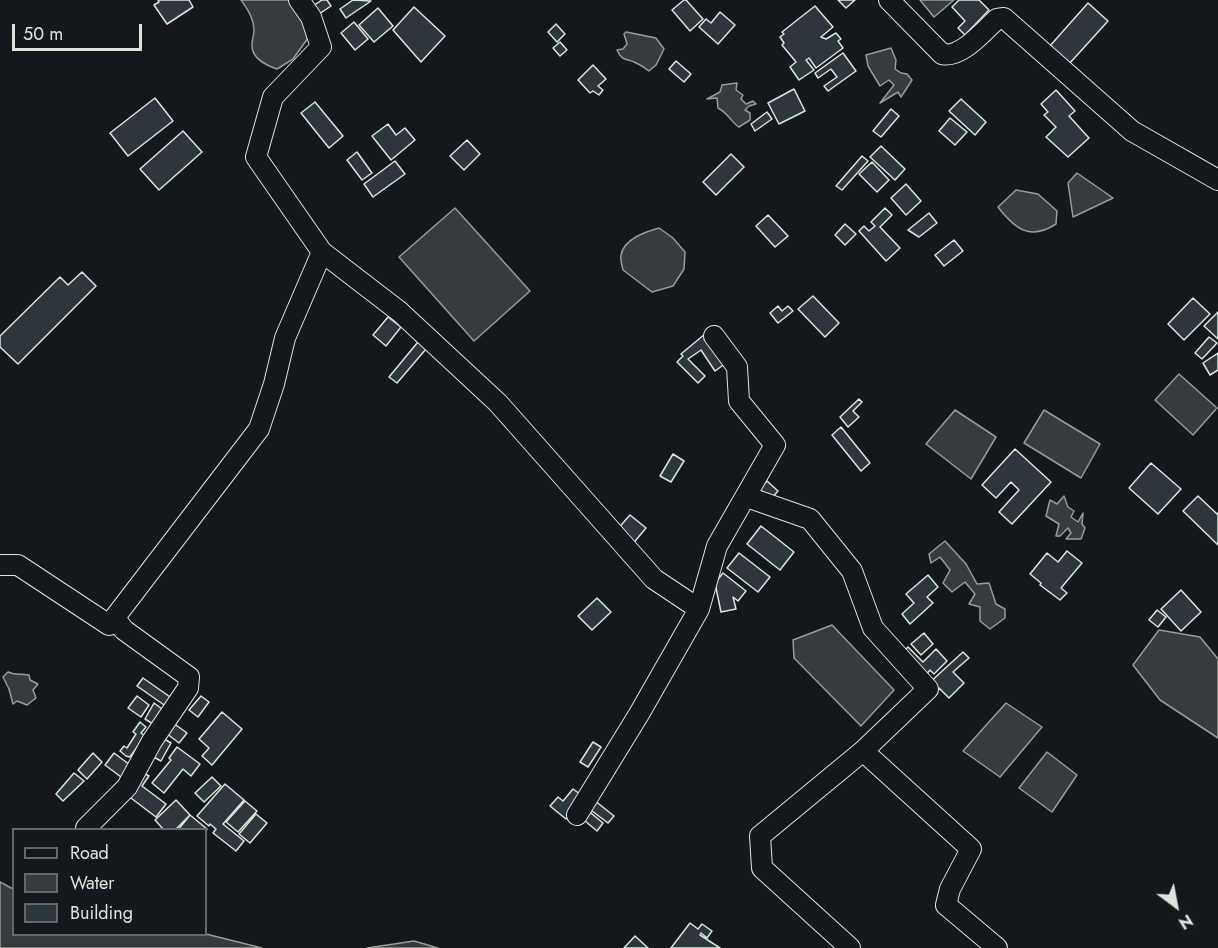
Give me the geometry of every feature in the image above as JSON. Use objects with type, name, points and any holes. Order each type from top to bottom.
[{"type":"street","points":[[299,0],[311,18],[321,47],[273,97],[256,157],[322,252],[400,312],[498,403],[654,579],[699,609]]},
{"type":"street","points":[[889,0],[942,54],[950,56],[961,51],[997,18],[1004,18],[1132,131],[1218,180]]},
{"type":"street","points":[[0,565],[18,565],[110,625],[259,429],[274,384],[285,338],[322,252]]},
{"type":"street","points":[[577,815],[639,714],[699,609],[717,546],[775,445],[739,401],[737,367],[714,336]]},
{"type":"street","points":[[747,497],[810,519],[852,571],[873,628],[928,689],[863,751],[760,836],[762,868],[850,948]]},
{"type":"street","points":[[87,828],[127,787],[152,741],[188,688],[189,677],[124,630],[115,618]]},
{"type":"street","points":[[863,751],[971,849],[950,889],[946,905],[997,948]]},
{"type":"water","points":[[241,0],[290,0],[306,26],[308,38],[293,59],[277,69],[256,57],[252,49],[253,22]]},
{"type":"water","points":[[920,0],[954,0],[934,17]]},
{"type":"water","points":[[626,32],[656,38],[664,49],[656,65],[649,71],[619,54],[617,50],[623,49],[627,44],[624,34]]},
{"type":"water","points":[[891,48],[896,60],[895,69],[907,74],[912,80],[901,97],[898,92],[880,103],[894,85],[889,80],[880,86],[868,66],[866,55]]},
{"type":"water","points":[[737,83],[736,90],[743,95],[741,99],[746,104],[753,101],[756,104],[745,110],[750,113],[750,120],[739,127],[718,108],[717,98],[707,99],[720,92],[722,85]]},
{"type":"water","points":[[1077,173],[1113,198],[1073,217],[1068,183]]},
{"type":"water","points":[[1016,190],[1038,194],[1057,211],[1056,224],[1038,232],[1017,227],[998,207]]},
{"type":"water","points":[[455,208],[530,291],[474,341],[399,257]]},
{"type":"water","points":[[659,228],[673,238],[685,252],[684,269],[673,286],[652,292],[623,270],[621,257],[623,249],[631,240]]},
{"type":"water","points":[[1179,374],[1217,408],[1193,435],[1155,400]]},
{"type":"water","points":[[955,410],[996,437],[971,479],[926,444]]},
{"type":"water","points":[[1044,410],[1100,444],[1081,478],[1024,443]]},
{"type":"water","points":[[1064,496],[1068,507],[1074,511],[1071,517],[1078,522],[1083,513],[1082,524],[1085,528],[1081,539],[1066,539],[1071,533],[1068,528],[1060,536],[1056,536],[1059,524],[1046,516],[1050,500],[1057,504]]},
{"type":"water","points":[[945,541],[966,564],[977,584],[989,583],[996,604],[1005,609],[1005,618],[990,629],[980,621],[980,607],[969,604],[975,594],[965,582],[952,592],[943,583],[950,570],[940,557],[931,563],[929,554]]},
{"type":"water","points":[[832,625],[894,690],[861,726],[794,658],[793,640]]},
{"type":"water","points":[[1159,630],[1200,637],[1218,659],[1218,738],[1160,700],[1133,665]]},
{"type":"water","points":[[8,672],[29,675],[30,680],[38,684],[33,690],[36,698],[27,705],[17,701],[13,704],[3,677]]},
{"type":"water","points":[[1006,703],[1042,727],[1000,777],[963,751]]},
{"type":"water","points":[[1047,752],[1077,775],[1052,812],[1019,788]]},
{"type":"water","points":[[0,882],[12,888],[12,936],[207,934],[262,948],[0,948]]},
{"type":"water","points":[[414,941],[438,948],[367,948]]},
{"type":"building","points":[[158,0],[189,0],[193,7],[167,24],[154,5],[159,2]]},
{"type":"building","points":[[322,0],[327,0],[331,6],[319,14],[313,6]]},
{"type":"building","points":[[353,0],[371,1],[346,18],[340,9]]},
{"type":"building","points":[[684,0],[703,19],[690,31],[672,10]]},
{"type":"building","points":[[838,0],[855,0],[846,8]]},
{"type":"building","points":[[959,0],[979,0],[989,10],[965,35],[958,28],[965,21],[952,7]]},
{"type":"building","points":[[1088,3],[1108,21],[1069,64],[1049,47]]},
{"type":"building","points":[[815,6],[833,27],[821,37],[826,39],[836,33],[841,39],[838,41],[843,48],[816,68],[809,58],[806,60],[814,70],[799,80],[790,67],[796,62],[782,45],[784,43],[780,37],[784,34],[782,32]]},
{"type":"building","points":[[414,7],[445,36],[421,62],[393,30]]},
{"type":"building","points":[[378,8],[393,26],[374,42],[359,25]]},
{"type":"building","points":[[720,12],[735,25],[718,44],[699,27],[706,19],[711,23]]},
{"type":"building","points":[[354,22],[368,39],[355,50],[341,33]]},
{"type":"building","points":[[556,24],[565,34],[557,42],[548,32]]},
{"type":"building","points":[[560,42],[567,50],[560,56],[553,48]]},
{"type":"building","points":[[843,53],[856,71],[828,91],[824,86],[837,77],[831,69],[818,78],[815,73]]},
{"type":"building","points":[[676,61],[691,74],[684,82],[669,69]]},
{"type":"building","points":[[593,65],[606,79],[598,86],[603,90],[599,95],[593,91],[590,93],[578,80]]},
{"type":"building","points":[[794,89],[805,111],[779,124],[768,103]]},
{"type":"building","points":[[1056,90],[1075,111],[1069,116],[1089,138],[1068,157],[1046,137],[1056,127],[1044,115],[1048,112],[1041,104]]},
{"type":"building","points":[[155,98],[173,121],[128,156],[110,133]]},
{"type":"building","points":[[961,99],[986,122],[975,135],[949,111]]},
{"type":"building","points":[[315,102],[343,136],[329,148],[301,113]]},
{"type":"building","points":[[891,109],[899,116],[881,137],[873,131]]},
{"type":"building","points":[[767,112],[772,119],[755,131],[751,124]]},
{"type":"building","points":[[950,118],[967,132],[955,145],[939,131]]},
{"type":"building","points":[[388,124],[396,135],[405,128],[415,140],[391,160],[372,136]]},
{"type":"building","points":[[183,131],[202,152],[159,190],[140,169]]},
{"type":"building","points":[[467,140],[480,154],[464,170],[450,156]]},
{"type":"building","points":[[881,146],[905,169],[895,180],[870,157]]},
{"type":"building","points":[[357,152],[372,173],[362,180],[347,160]]},
{"type":"building","points":[[731,154],[744,167],[716,195],[703,182]]},
{"type":"building","points":[[862,156],[868,161],[842,190],[836,186]]},
{"type":"building","points":[[395,161],[405,174],[373,197],[364,184]]},
{"type":"building","points":[[872,162],[889,180],[877,192],[859,174]]},
{"type":"building","points":[[906,184],[921,201],[906,215],[891,198]]},
{"type":"building","points":[[885,208],[892,215],[880,227],[900,248],[886,261],[859,231],[864,226],[869,231],[875,226],[871,222]]},
{"type":"building","points":[[929,213],[937,223],[919,237],[908,230]]},
{"type":"building","points":[[768,215],[788,236],[775,247],[756,226]]},
{"type":"building","points":[[845,224],[856,234],[845,245],[835,235]]},
{"type":"building","points":[[954,240],[963,251],[944,266],[935,255]]},
{"type":"building","points":[[82,272],[96,286],[18,364],[0,347],[0,336],[60,277],[68,285]]},
{"type":"building","points":[[813,296],[839,323],[825,337],[798,309]]},
{"type":"building","points":[[1193,298],[1210,314],[1184,340],[1168,324]]},
{"type":"building","points":[[778,306],[782,311],[788,306],[793,311],[778,323],[770,313]]},
{"type":"building","points":[[1218,312],[1218,339],[1204,326]]},
{"type":"building","points":[[388,317],[401,327],[386,346],[373,335]]},
{"type":"building","points":[[705,334],[726,363],[715,371],[701,350],[688,359],[705,376],[698,383],[677,362],[683,356],[681,354]]},
{"type":"building","points":[[1209,337],[1217,343],[1202,359],[1195,353]]},
{"type":"building","points":[[418,342],[426,349],[397,383],[389,377]]},
{"type":"building","points":[[1218,353],[1218,370],[1210,375],[1203,363]]},
{"type":"building","points":[[859,399],[862,402],[853,411],[859,417],[848,427],[840,417]]},
{"type":"building","points":[[841,427],[870,463],[861,471],[832,435]]},
{"type":"building","points":[[1015,449],[1051,482],[1012,524],[999,512],[1019,490],[1011,482],[996,498],[982,485]]},
{"type":"building","points":[[673,454],[684,461],[671,482],[660,476]]},
{"type":"building","points":[[1151,463],[1181,489],[1158,514],[1129,488]]},
{"type":"building","points":[[767,481],[778,491],[769,501],[758,491]]},
{"type":"building","points":[[1198,496],[1218,513],[1218,545],[1183,511]]},
{"type":"building","points":[[630,515],[646,528],[631,546],[615,532]]},
{"type":"building","points":[[761,526],[794,552],[780,570],[747,544]]},
{"type":"building","points":[[1067,551],[1082,563],[1061,588],[1067,593],[1060,600],[1030,574],[1047,553],[1058,562]]},
{"type":"building","points":[[739,553],[770,577],[758,592],[727,568]]},
{"type":"building","points":[[723,573],[746,591],[738,601],[733,597],[736,609],[721,612],[715,583]]},
{"type":"building","points":[[928,575],[938,587],[927,597],[933,603],[910,624],[902,614],[914,603],[906,594]]},
{"type":"building","points":[[1181,590],[1201,612],[1181,631],[1161,609]]},
{"type":"building","points":[[597,598],[611,612],[592,630],[578,616]]},
{"type":"building","points":[[1157,610],[1166,617],[1158,627],[1149,620]]},
{"type":"building","points":[[924,633],[933,644],[921,655],[911,644]]},
{"type":"building","points":[[908,647],[923,662],[936,649],[947,661],[934,674],[930,670],[924,677],[900,655]]},
{"type":"building","points":[[963,652],[969,658],[953,672],[964,683],[949,698],[939,688],[935,692],[928,684]]},
{"type":"building","points":[[143,678],[173,699],[167,707],[137,686]]},
{"type":"building","points":[[137,696],[149,705],[141,717],[128,708]]},
{"type":"building","points":[[201,696],[209,702],[198,717],[189,710]]},
{"type":"building","points":[[154,703],[162,709],[153,724],[145,719]]},
{"type":"building","points":[[222,712],[242,729],[212,765],[202,756],[209,748],[199,739]]},
{"type":"building","points":[[169,720],[187,733],[179,743],[162,730]]},
{"type":"building","points":[[140,722],[146,727],[141,733],[145,736],[130,757],[126,756],[120,751],[124,746],[127,748]]},
{"type":"building","points":[[161,737],[171,743],[161,761],[150,755]]},
{"type":"building","points":[[593,742],[601,747],[588,767],[580,762]]},
{"type":"building","points":[[177,747],[200,764],[191,776],[183,769],[164,793],[152,783],[171,760],[169,758]]},
{"type":"building","points":[[93,753],[102,762],[87,779],[78,770]]},
{"type":"building","points":[[114,753],[130,765],[121,777],[105,765]]},
{"type":"building","points":[[139,770],[149,776],[142,786],[166,804],[156,817],[123,792]]},
{"type":"building","points":[[74,773],[84,781],[63,801],[56,794]]},
{"type":"building","points":[[212,777],[221,786],[204,802],[195,793]]},
{"type":"building","points":[[225,784],[244,800],[223,824],[244,841],[236,851],[213,833],[216,829],[197,816]]},
{"type":"building","points":[[573,789],[584,797],[566,819],[550,806],[558,797],[563,801]]},
{"type":"building","points":[[176,800],[190,815],[177,828],[162,828],[155,820]]},
{"type":"building","points":[[594,800],[614,816],[608,823],[588,808]]},
{"type":"building","points":[[245,801],[257,811],[238,832],[226,822]]},
{"type":"building","points":[[586,809],[603,823],[597,831],[579,816]]},
{"type":"building","points":[[256,814],[267,823],[250,843],[239,834]]},
{"type":"building","points":[[190,815],[206,828],[180,828]]},
{"type":"building","points":[[690,923],[698,929],[702,924],[712,931],[707,938],[701,933],[700,935],[720,948],[671,948]]},
{"type":"building","points":[[635,936],[648,948],[624,948]]}]
